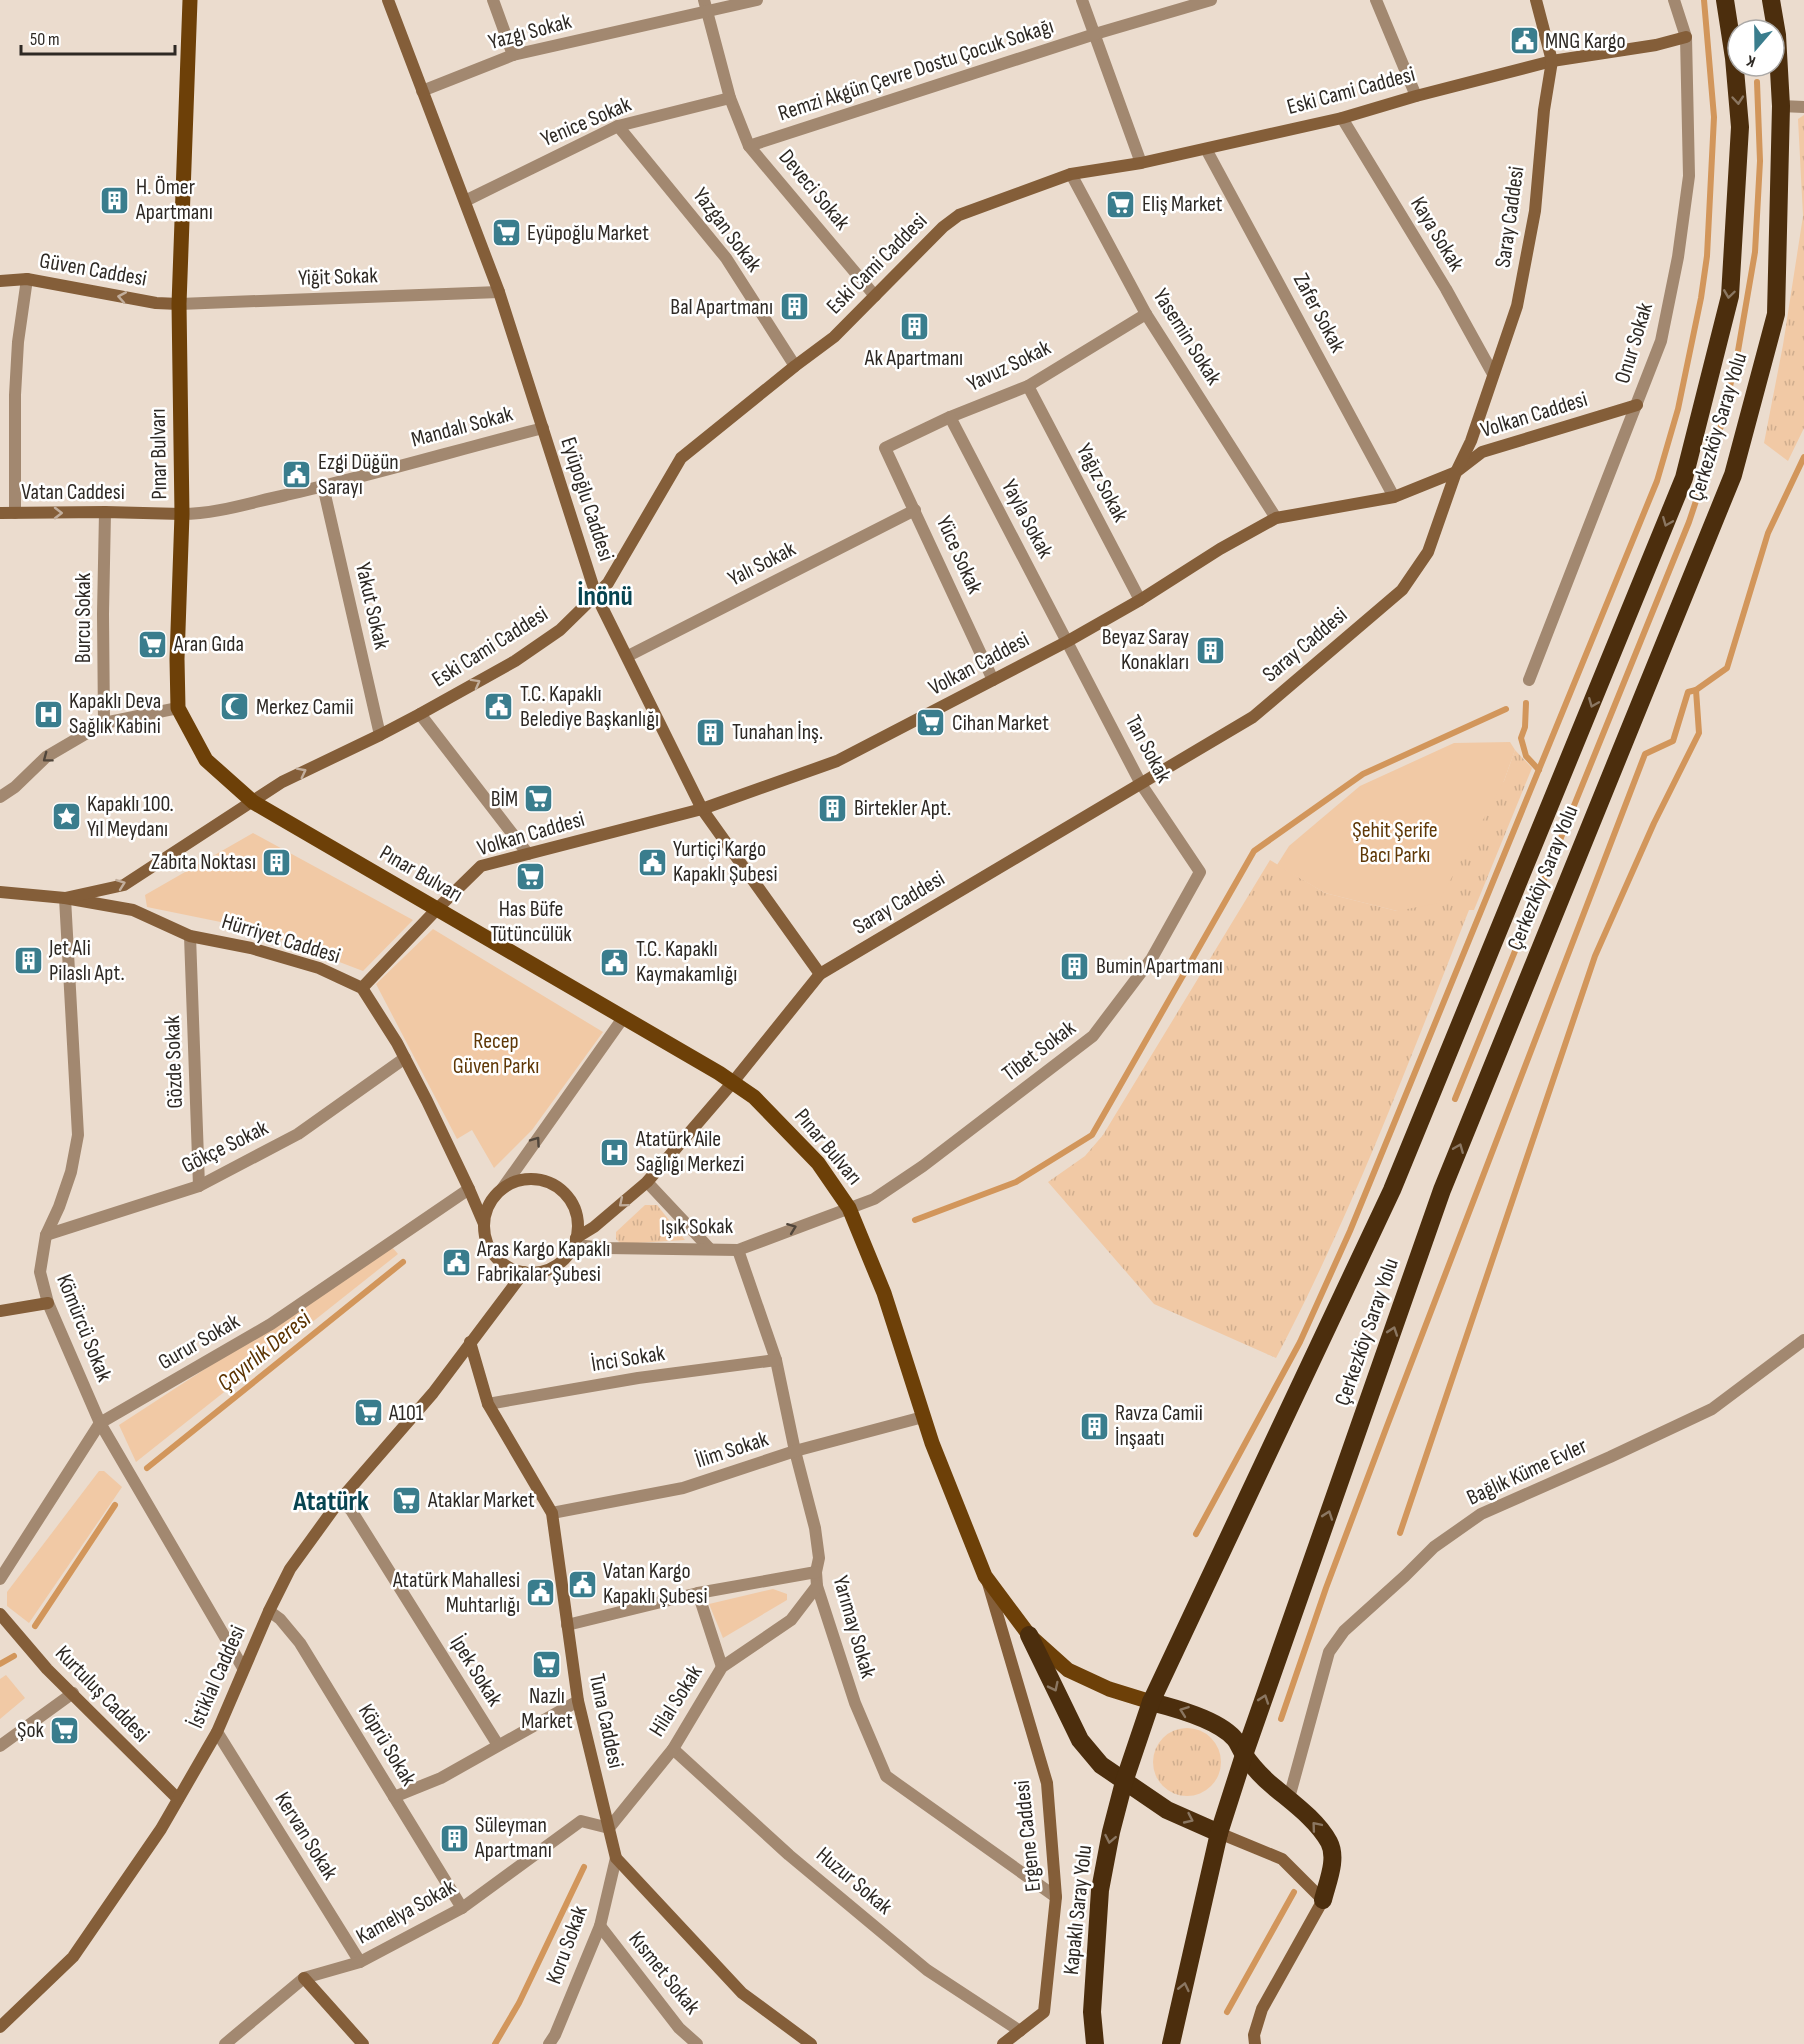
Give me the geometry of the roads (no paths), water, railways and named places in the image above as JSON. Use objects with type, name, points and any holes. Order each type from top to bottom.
[{"type":"highway","name":"Çerkezköy Saray Yolu","points":[[1124,1782],[1151,1702],[1392,1191],[1684,478],[1730,296],[1740,127],[1734,58],[1725,0]]},
{"type":"highway","name":"Çerkezköy Saray Yolu","points":[[1219,1833],[1244,1755],[1442,1190],[1733,475],[1776,314],[1781,106],[1777,35],[1771,0]]},
{"type":"highway","points":[[1029,1635],[1080,1740],[1101,1765],[1167,1810],[1219,1833],[1171,2044]]},
{"type":"highway","points":[[1151,1702],[1180,1709],[1209,1722],[1234,1737],[1244,1755],[1273,1786],[1314,1822],[1330,1843],[1332,1866],[1323,1900]]},
{"type":"highway","name":"Kapaklı Saray Yolu","points":[[1095,2044],[1092,2012],[1100,1890],[1111,1832],[1124,1782]]},
{"type":"main road","name":"Pınar Bulvarı","points":[[190,0],[180,304],[182,514],[177,659],[178,708],[206,760],[253,802],[733,1082],[754,1097],[818,1163],[849,1208],[884,1293],[923,1416],[986,1576],[1029,1635],[1068,1670],[1109,1689],[1151,1702]]},
{"type":"street","name":"Eyüpoğlu Caddesi","points":[[388,0],[499,292],[596,595],[702,809],[820,974]]},
{"type":"street","points":[[493,0],[513,55]]},
{"type":"street","name":"Yazgı Sokak","points":[[422,91],[513,55],[705,5],[757,0]]},
{"type":"street","points":[[1083,0],[1141,163]]},
{"type":"street","name":"Remzi Akgün Çevre Dostu Çocuk Sokağı","points":[[749,146],[1095,34],[1211,0]]},
{"type":"street","points":[[1376,0],[1416,96]]},
{"type":"street","name":"Saray Caddesi","points":[[733,1082],[820,974],[1253,717],[1402,590],[1428,552],[1456,472],[1471,441],[1517,306],[1535,211],[1544,110],[1552,61],[1536,0]]},
{"type":"street","name":"Onur Sokak","points":[[1529,680],[1661,341],[1678,257],[1689,176],[1686,37],[1674,0]]},
{"type":"street","name":"Deveci Sokak","points":[[705,5],[730,98],[749,146],[875,296]]},
{"type":"street","name":"Eski Cami Caddesi","points":[[65,898],[124,885],[282,782],[420,714],[515,661],[560,630],[608,584],[681,458],[834,337],[943,227],[959,215],[1071,174],[1141,163],[1342,118],[1416,96],[1552,61],[1656,45],[1686,37]]},
{"type":"street","name":"Yenice Sokak","points":[[465,201],[618,126],[730,98]]},
{"type":"street","points":[[1781,106],[1804,107]]},
{"type":"street","name":"Kaya Sokak","points":[[1342,118],[1446,289],[1494,374]]},
{"type":"street","name":"Yazgan Sokak","points":[[618,126],[726,258],[795,366]]},
{"type":"street","name":"Zafer Sokak","points":[[1206,148],[1394,497]]},
{"type":"street","name":"Yasemin Sokak","points":[[1071,174],[1146,314],[1276,518]]},
{"type":"street","name":"Güven Caddesi","points":[[0,281],[27,279],[156,303],[180,304]]},
{"type":"street","points":[[15,513],[15,395],[18,342],[27,279]]},
{"type":"street","name":"Yiğit Sokak","points":[[180,304],[499,292]]},
{"type":"street","name":"Yavuz Sokak","points":[[885,448],[950,417],[1028,386],[1146,314]]},
{"type":"street","name":"Yağız Sokak","points":[[1028,386],[1140,600]]},
{"type":"street","name":"Volkan Caddesi","points":[[362,988],[481,866],[702,809],[837,761],[1068,641],[1140,600],[1220,549],[1276,518],[1394,497],[1456,472],[1482,452],[1637,405]]},
{"type":"street","name":"Yayla Sokak","points":[[950,417],[1068,641]]},
{"type":"street","name":"Mandalı Sokak","points":[[182,514],[232,507],[323,486],[543,428]]},
{"type":"street","name":"Yüce Sokak","points":[[885,448],[993,680]]},
{"type":"street","name":"Yakut Sokak","points":[[323,486],[380,735]]},
{"type":"street","name":"Yalı Sokak","points":[[628,656],[915,510]]},
{"type":"street","name":"Burcu Sokak","points":[[104,723],[105,512]]},
{"type":"street","name":"Vatan Caddesi","points":[[0,513],[182,514]]},
{"type":"street","name":"Tan Sokak","points":[[1068,641],[1141,784],[1200,872]]},
{"type":"street","points":[[0,797],[15,787],[46,757],[104,723],[178,708]]},
{"type":"street","points":[[420,714],[528,854]]},
{"type":"street","name":"Tibet Sokak","points":[[849,1208],[874,1198],[922,1166],[1093,1036],[1152,958],[1200,872]]},
{"type":"street","name":"Hürriyet Caddesi","points":[[0,892],[65,898],[133,910],[190,936],[251,948],[296,961],[319,968],[362,988],[405,1058],[470,1189],[484,1224]]},
{"type":"street","name":"Kömürcü Sokak","points":[[65,898],[78,1135],[72,1172],[46,1235],[40,1272],[48,1303],[100,1423],[243,1668]]},
{"type":"street","name":"Gözde Sokak","points":[[190,936],[199,1186]]},
{"type":"street","points":[[502,1189],[516,1182],[531,1179],[546,1182],[560,1189],[570,1200],[577,1214],[578,1230],[566,1258],[554,1267],[540,1272],[511,1269],[500,1261],[485,1238],[484,1224],[487,1211],[493,1199],[623,1018]]},
{"type":"street","name":"Gökçe Sokak","points":[[46,1235],[199,1186],[298,1134],[405,1058]]},
{"type":"street","points":[[575,1241],[647,1182],[733,1082]]},
{"type":"street","points":[[647,1182],[708,1248]]},
{"type":"street","name":"Gurur Sokak","points":[[0,1579],[100,1423],[271,1324],[470,1189]]},
{"type":"street","name":"Işık Sokak","points":[[575,1241],[607,1248],[738,1250],[849,1208]]},
{"type":"street","name":"Yarımay Sokak","points":[[738,1250],[776,1360],[795,1451],[815,1528],[819,1558],[816,1572],[817,1587],[855,1703],[886,1776],[1056,1897]]},
{"type":"street","points":[[470,1342],[524,1272]]},
{"type":"street","points":[[0,1311],[48,1303]]},
{"type":"street","name":"Bağlık Küme Evler","points":[[1289,1798],[1329,1652],[1344,1631],[1434,1547],[1481,1514],[1620,1453],[1712,1409],[1804,1340]]},
{"type":"street","name":"Tuna Caddesi","points":[[470,1342],[488,1404],[552,1514],[578,1701],[616,1858],[742,1993],[811,2044]]},
{"type":"street","name":"İstiklal Caddesi","points":[[0,2027],[73,1957],[160,1829],[217,1732],[243,1668],[290,1569],[340,1500],[433,1393],[470,1342]]},
{"type":"street","name":"İnci Sokak","points":[[488,1404],[638,1378],[776,1360]]},
{"type":"street","name":"İlim Sokak","points":[[552,1514],[683,1488],[795,1451],[923,1416]]},
{"type":"street","name":"İpek Sokak","points":[[340,1500],[351,1510],[498,1745]]},
{"type":"street","points":[[567,1625],[698,1593],[816,1572]]},
{"type":"street","name":"Ergene Caddesi","points":[[986,1576],[1047,1783],[1056,1897],[1044,2012],[1003,2044]]},
{"type":"street","name":"Hilal Sokak","points":[[609,1828],[673,1749],[722,1667],[791,1620],[817,1587]]},
{"type":"street","points":[[698,1593],[722,1667]]},
{"type":"street","name":"Köprü Sokak","points":[[269,1611],[280,1619],[300,1643],[462,1908]]},
{"type":"street","name":"Kurtuluş Caddesi","points":[[0,1614],[47,1670],[73,1693],[178,1799]]},
{"type":"street","points":[[0,1746],[73,1693]]},
{"type":"street","points":[[394,1797],[441,1778],[578,1701]]},
{"type":"street","name":"Kervan Sokak","points":[[217,1732],[360,1962]]},
{"type":"street","name":"Huzur Sokak","points":[[673,1749],[789,1855],[927,1970],[1020,2031]]},
{"type":"street","name":"Kamelya Sokak","points":[[225,2044],[304,1978],[360,1962],[462,1908],[581,1821],[609,1828]]},
{"type":"street","points":[[1219,1833],[1282,1859],[1323,1900],[1262,2009],[1254,2035],[1255,2044]]},
{"type":"street","name":"Koru Sokak","points":[[549,2044],[555,2035],[600,1926],[616,1858]]},
{"type":"street","name":"Kısmet Sokak","points":[[600,1926],[680,2028],[697,2044]]},
{"type":"street","points":[[304,1978],[363,2044]]},
{"type":"waterway","points":[[1196,1534],[1300,1342],[1350,1231],[1657,481],[1678,409],[1701,298],[1707,256],[1714,117],[1704,0]]},
{"type":"waterway","points":[[1455,1099],[1689,522],[1721,426],[1738,351],[1755,252],[1760,161],[1757,82]]},
{"type":"waterway","points":[[1281,1719],[1326,1588],[1387,1426],[1645,754],[1673,741],[1688,692],[1696,690],[1727,668],[1768,533],[1804,457]]},
{"type":"waterway","points":[[1400,1533],[1595,956],[1654,823],[1699,733],[1696,690]]},
{"type":"waterway","points":[[1526,703],[1525,727],[1521,738],[1526,756],[1539,770]]},
{"type":"waterway","points":[[915,1220],[1016,1182],[1092,1135],[1254,851],[1363,774],[1506,709]]},
{"type":"waterway","name":"Çayırlık Deresi","points":[[147,1468],[403,1262]]},
{"type":"waterway","name":"Çayırlık Deresi","points":[[35,1626],[115,1505]]},
{"type":"waterway","name":"Çayırlık Deresi","points":[[0,1664],[14,1656]]},
{"type":"waterway","points":[[495,2044],[519,2003],[584,1867]]},
{"type":"waterway","points":[[1227,2012],[1294,1892]]},
{"type":"place","name":"MNG Kargo","points":[[1524,41]]},
{"type":"place","name":"H. Ömer Apartmanı","points":[[115,200]]},
{"type":"place","name":"Eliş Market","points":[[1121,204]]},
{"type":"place","name":"Eyüpoğlu Market","points":[[506,233]]},
{"type":"place","name":"Bal Apartmanı","points":[[794,307]]},
{"type":"place","name":"Ak Apartmanı","points":[[914,326]]},
{"type":"place","name":"Ezgi Düğün Sarayı","points":[[297,475]]},
{"type":"place","name":"Aran Gıda","points":[[153,644]]},
{"type":"place","name":"Beyaz Saray Konakları","points":[[1210,650]]},
{"type":"place","name":"Merkez Camii","points":[[235,707]]},
{"type":"place","name":"T.C. Kapaklı Belediye Başkanlığı","points":[[499,707]]},
{"type":"place","name":"Kapaklı Deva Sağlık Kabini","points":[[48,714]]},
{"type":"place","name":"Cihan Market","points":[[931,723]]},
{"type":"place","name":"Tunahan İnş.","points":[[711,732]]},
{"type":"place","name":"BİM","points":[[539,799]]},
{"type":"place","name":"Birtekler Apt.","points":[[833,808]]},
{"type":"place","name":"Kapaklı 100. Yıl Meydanı","points":[[66,817]]},
{"type":"place","name":"Zabıta Noktası","points":[[277,862]]},
{"type":"place","name":"Yurtiçi Kargo Kapaklı Şubesi","points":[[652,862]]},
{"type":"place","name":"Has Büfe Tütüncülük","points":[[531,877]]},
{"type":"place","name":"Jet Ali Pilaslı Apt.","points":[[28,961]]},
{"type":"place","name":"T.C. Kapaklı Kaymakamlığı","points":[[615,962]]},
{"type":"place","name":"Bumin Apartmanı","points":[[1075,966]]},
{"type":"place","name":"Atatürk Aile Sağlığı Merkezi","points":[[615,1152]]},
{"type":"place","name":"Aras Kargo Kapaklı Fabrikalar Şubesi","points":[[456,1262]]},
{"type":"place","name":"A101","points":[[368,1413]]},
{"type":"place","name":"Ravza Camii İnşaatı","points":[[1094,1426]]},
{"type":"place","name":"Ataklar Market","points":[[407,1500]]},
{"type":"place","name":"Vatan Kargo Kapaklı Şubesi","points":[[582,1584]]},
{"type":"place","name":"Atatürk Mahallesi Muhtarlığı","points":[[541,1593]]},
{"type":"place","name":"Nazlı Market","points":[[547,1664]]},
{"type":"place","name":"Şok","points":[[65,1730]]},
{"type":"place","name":"Süleyman Apartmanı","points":[[454,1838]]},
{"type":"district","name":"İnönü","points":[[605,596]]},
{"type":"district","name":"Atatürk","points":[[331,1501]]},
{"type":"park label","name":"Şehit Şerife Bacı Parkı","points":[[1395,842]]},
{"type":"park label","name":"Recep Güven Parkı","points":[[496,1054]]}]
